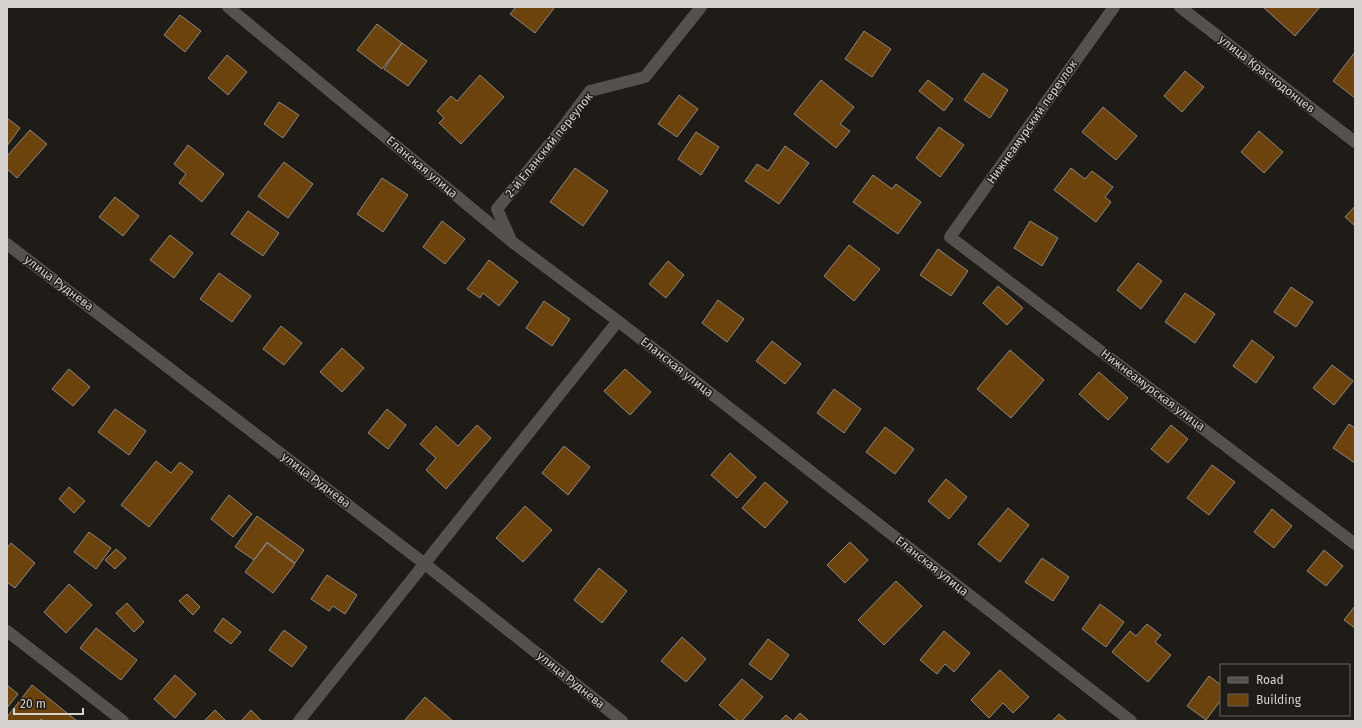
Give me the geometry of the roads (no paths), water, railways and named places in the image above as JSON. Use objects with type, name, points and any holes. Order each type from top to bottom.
[{"type":"street","name":"Еланская улица","points":[[228,7],[512,241],[618,321],[1131,721]]},
{"type":"street","name":"2-й Еланский переулок","points":[[512,241],[497,209],[553,140],[590,91],[645,77],[701,7]]},
{"type":"street","name":"Нижнеамурский переулок","points":[[950,237],[1114,7]]},
{"type":"street","name":"улица Краснодонцев","points":[[1180,7],[1355,142]]},
{"type":"street","name":"Нижнеамурская улица","points":[[950,237],[1355,544]]},
{"type":"street","name":"улица Руднева","points":[[7,244],[425,564],[622,721]]},
{"type":"street","points":[[299,721],[618,321]]},
{"type":"street","points":[[7,631],[123,721]]}]
